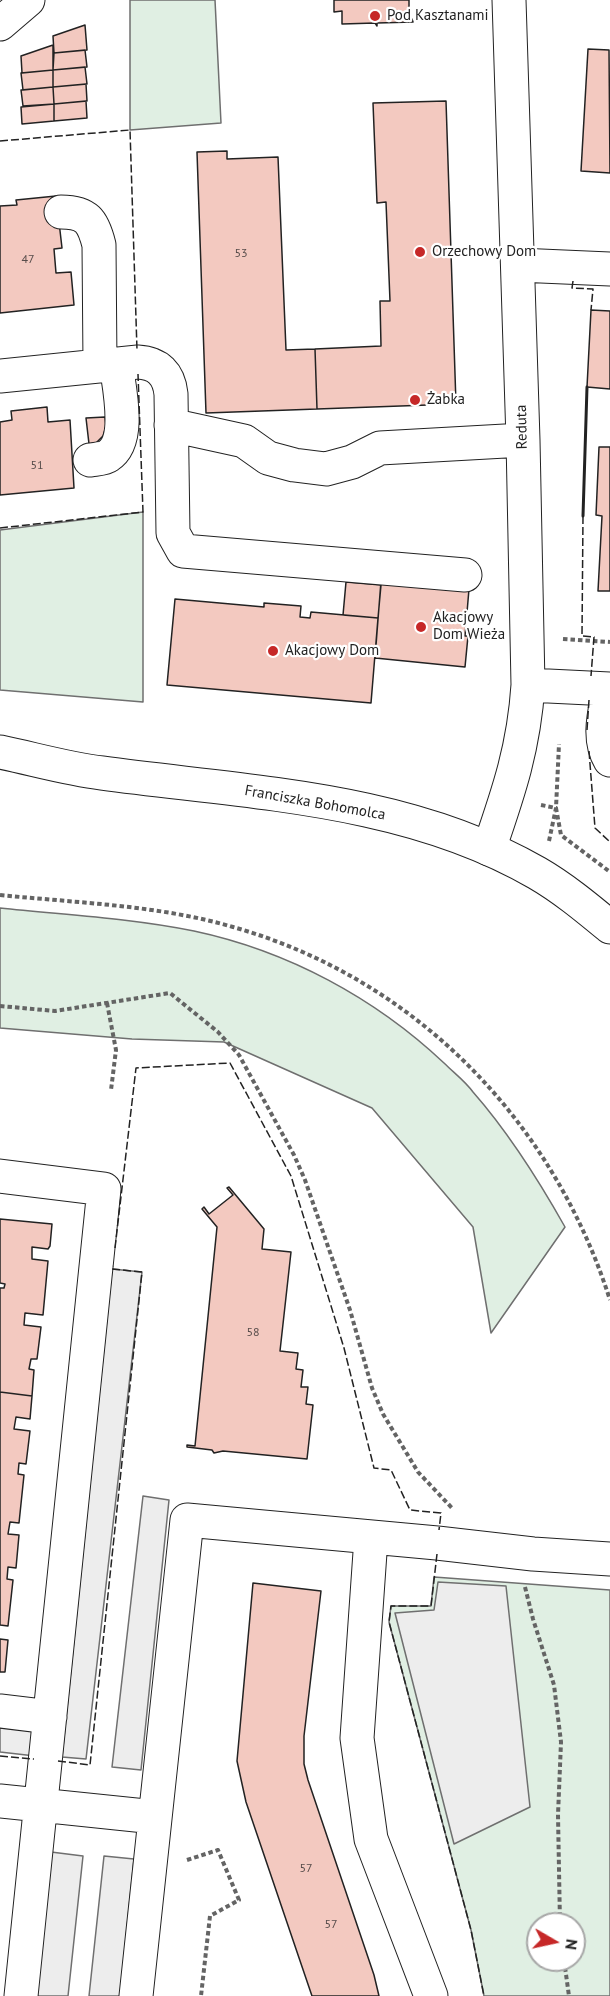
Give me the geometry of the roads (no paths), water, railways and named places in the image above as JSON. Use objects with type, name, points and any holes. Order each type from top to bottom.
[{"type":"street","points":[[0,24],[28,0]]},
{"type":"street","name":"Reduta","points":[[489,849],[518,759],[526,717],[528,685],[510,0]]},
{"type":"street","points":[[61,212],[73,212],[86,217],[94,227],[99,245],[108,365],[123,426],[118,447],[107,457],[90,460]]},
{"type":"street","points":[[518,265],[610,269]]},
{"type":"street","points":[[0,375],[148,363],[162,370],[170,381],[172,533],[183,551],[465,575]]},
{"type":"street","points":[[171,425],[244,441],[268,458],[294,465],[326,469],[352,462],[380,448],[523,440]]},
{"type":"street","points":[[528,685],[609,689],[602,737],[604,749],[610,760]]},
{"type":"street","name":"Franciszka Bohomolca","points":[[0,752],[99,773],[336,804],[411,821],[489,849],[538,874],[590,910],[610,927]]},
{"type":"street","name":"Franciszka Bohomolca","points":[[0,772],[99,773]]},
{"type":"street","points":[[0,1176],[104,1189],[21,1996]]},
{"type":"street","points":[[135,1996],[187,1520],[533,1554],[610,1559]]},
{"type":"street","points":[[371,1538],[357,1738],[371,1839],[431,1996]]},
{"type":"street","points":[[0,1712],[50,1717]]},
{"type":"street","points":[[0,1801],[155,1817]]},
{"type":"place","name":"Pod Kasztanami","points":[[375,16]]},
{"type":"place","name":"Orzechowy Dom","points":[[420,252]]},
{"type":"place","name":"Żabka","points":[[415,400]]},
{"type":"place","name":"Akacjowy Dom Wieża","points":[[421,627]]},
{"type":"place","name":"Akacjowy Dom","points":[[273,651]]}]
